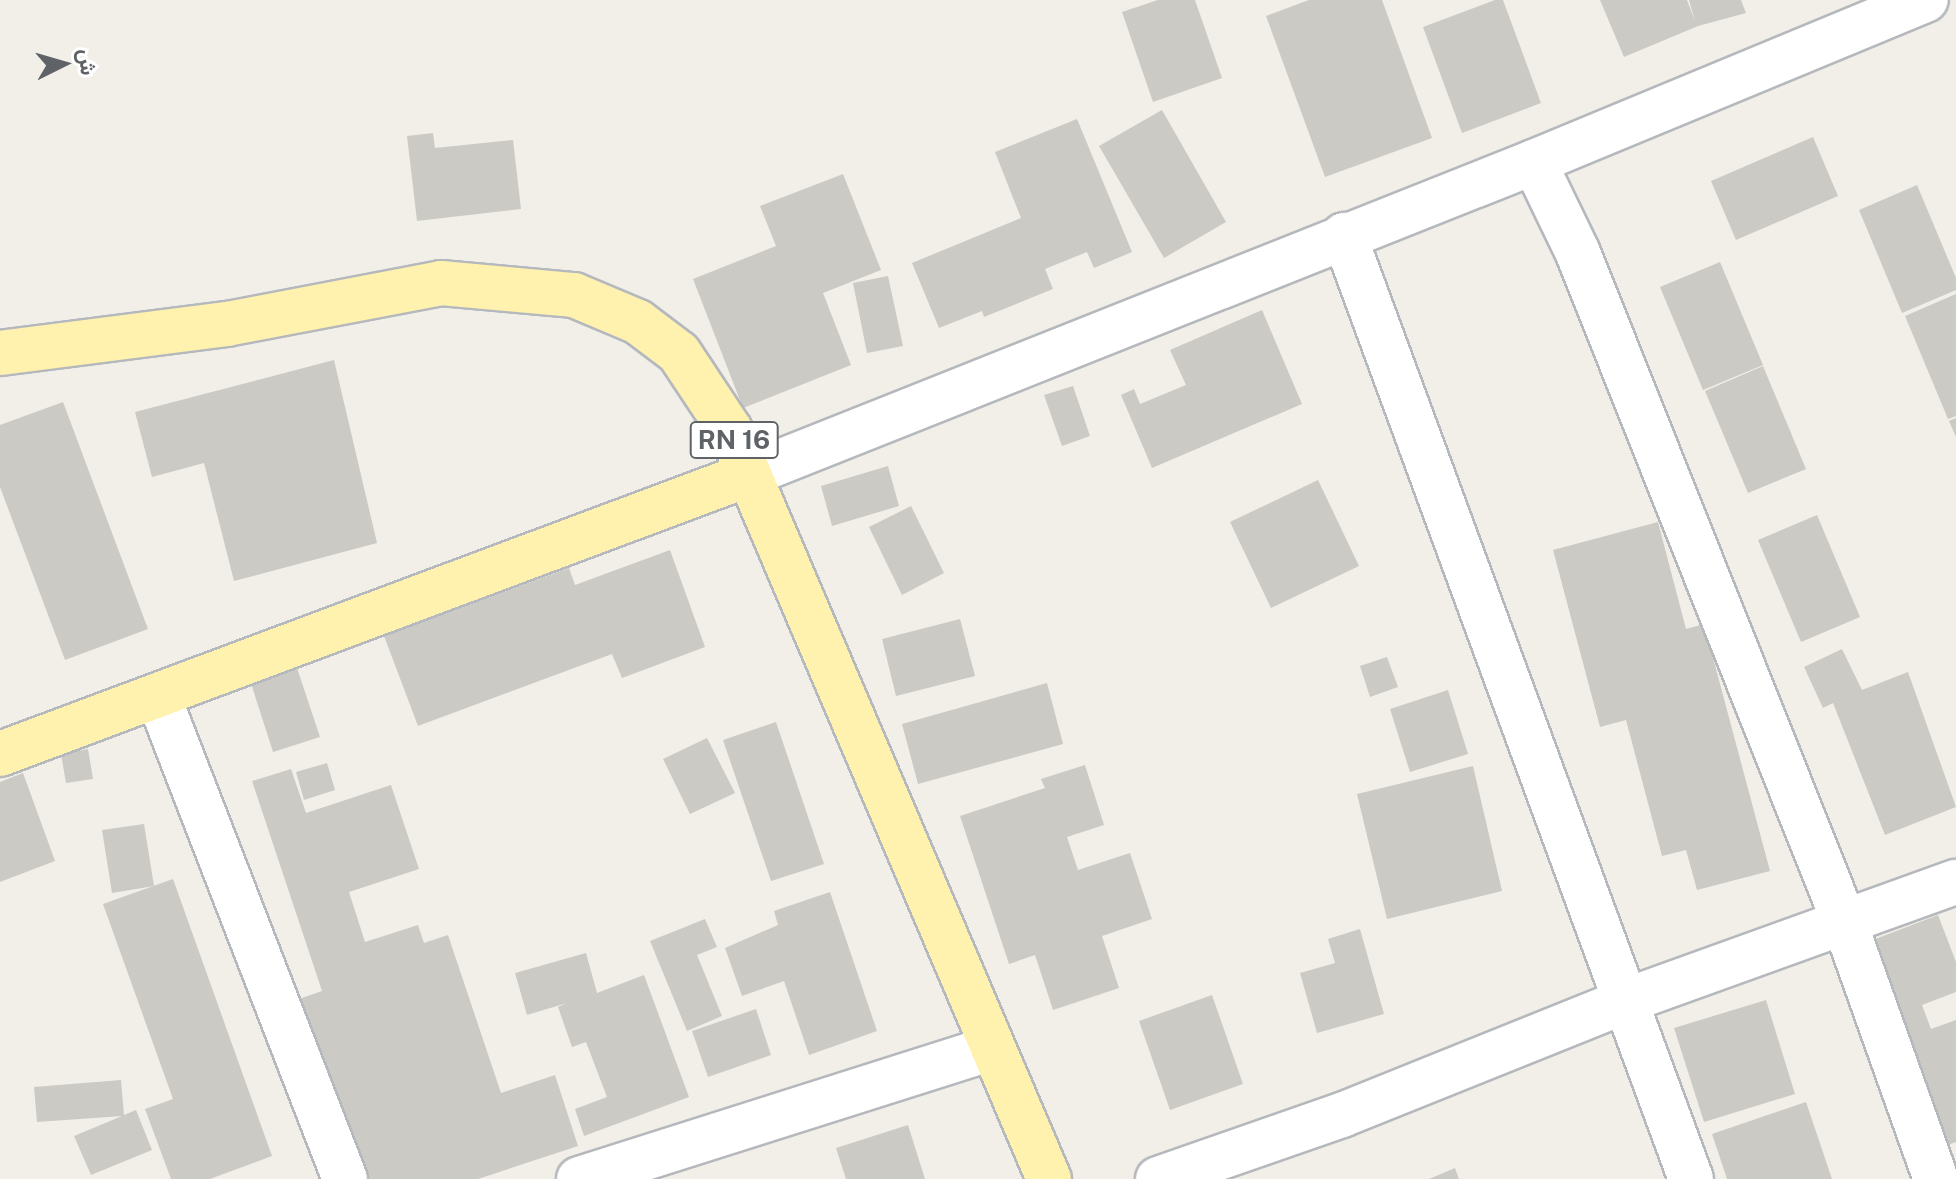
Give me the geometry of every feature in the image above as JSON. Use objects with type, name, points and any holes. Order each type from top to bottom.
[{"type":"main road","name":"RN 16","points":[[0,353],[227,324],[441,283],[574,295],[638,322],[679,353],[730,430],[1049,1179]]},
{"type":"main road","points":[[0,754],[747,475]]},
{"type":"street","points":[[747,475],[1534,162],[1926,0]]},
{"type":"street","points":[[1534,162],[1578,253],[1844,921],[1936,1179]]},
{"type":"street","points":[[1344,235],[1691,1179]]},
{"type":"street","points":[[158,696],[345,1179]]},
{"type":"street","points":[[1158,1179],[1342,1115],[1625,1001],[1956,882]]},
{"type":"street","points":[[579,1179],[991,1048]]},
{"type":"building","points":[[1158,0],[1195,0],[1222,78],[1153,102],[1122,12]]},
{"type":"building","points":[[1309,0],[1382,0],[1432,138],[1325,177],[1266,16]]},
{"type":"building","points":[[1495,0],[1503,0],[1541,103],[1462,133],[1423,27]]},
{"type":"building","points":[[1600,0],[1687,0],[1695,21],[1689,0],[1741,0],[1746,13],[1698,26],[1624,57]]},
{"type":"building","points":[[1162,110],[1226,222],[1164,258],[1099,146]]},
{"type":"building","points":[[1077,119],[1132,252],[1094,268],[1087,252],[1045,269],[1053,289],[984,317],[982,311],[939,328],[912,263],[1021,218],[995,152]]},
{"type":"building","points":[[433,133],[435,148],[513,140],[521,209],[417,221],[407,136]]},
{"type":"building","points":[[1813,137],[1838,196],[1736,240],[1711,181]]},
{"type":"building","points":[[843,174],[881,270],[823,293],[851,365],[743,408],[693,279],[776,246],[760,206]]},
{"type":"building","points":[[1917,185],[1956,278],[1956,290],[1902,313],[1859,210]]},
{"type":"building","points":[[1720,262],[1763,365],[1703,390],[1660,287]]},
{"type":"building","points":[[888,276],[903,346],[867,353],[853,283]]},
{"type":"building","points":[[1956,294],[1956,416],[1948,419],[1905,316]]},
{"type":"building","points":[[1262,310],[1302,404],[1152,468],[1121,395],[1134,389],[1140,404],[1186,385],[1170,350]]},
{"type":"building","points":[[334,360],[377,543],[234,581],[204,463],[152,477],[135,412]]},
{"type":"building","points":[[1763,366],[1806,469],[1748,493],[1705,391]]},
{"type":"building","points":[[1073,386],[1090,436],[1062,446],[1044,395]]},
{"type":"building","points":[[63,402],[148,629],[65,660],[0,487],[0,425]]},
{"type":"building","points":[[1956,418],[1956,437],[1949,421]]},
{"type":"building","points":[[888,466],[899,506],[832,526],[821,486]]},
{"type":"building","points":[[1318,480],[1359,566],[1271,608],[1230,522]]},
{"type":"building","points":[[911,506],[944,573],[902,595],[869,527]]},
{"type":"building","points":[[1817,515],[1860,617],[1801,642],[1758,540]]},
{"type":"building","points":[[1658,522],[1686,629],[1704,624],[1770,871],[1697,890],[1686,850],[1662,856],[1626,720],[1600,727],[1553,550]]},
{"type":"building","points":[[670,550],[705,647],[622,678],[612,654],[418,726],[384,636],[569,568],[575,585]]},
{"type":"building","points":[[960,619],[975,676],[896,696],[882,639]]},
{"type":"building","points":[[1842,649],[1862,690],[1908,672],[1956,807],[1885,835],[1833,703],[1823,708],[1804,667]]},
{"type":"building","points":[[1387,657],[1398,687],[1370,697],[1360,666]]},
{"type":"building","points":[[295,662],[320,737],[273,752],[249,677]]},
{"type":"building","points":[[1047,683],[1063,744],[918,784],[902,724]]},
{"type":"building","points":[[1448,690],[1468,754],[1410,772],[1390,709]]},
{"type":"building","points":[[776,722],[824,864],[771,881],[723,740]]},
{"type":"building","points":[[707,738],[735,793],[690,814],[663,759]]},
{"type":"building","points":[[88,749],[93,779],[66,783],[61,754]]},
{"type":"building","points":[[327,763],[335,790],[304,800],[296,772]]},
{"type":"building","points":[[1085,765],[1104,825],[1067,837],[1078,870],[1130,853],[1152,919],[1102,936],[1119,988],[1053,1010],[1035,955],[1009,964],[960,816],[1045,788],[1041,779]]},
{"type":"building","points":[[1473,766],[1502,891],[1387,919],[1357,794]]},
{"type":"building","points":[[291,769],[306,813],[391,785],[419,869],[349,892],[365,942],[418,925],[424,943],[448,935],[501,1093],[555,1075],[578,1146],[478,1179],[325,1179],[270,1009],[322,991],[252,781]]},
{"type":"building","points":[[23,773],[55,861],[0,882],[0,782]]},
{"type":"building","points":[[144,824],[154,886],[112,893],[102,830]]},
{"type":"building","points":[[173,879],[272,1156],[210,1179],[171,1179],[145,1109],[173,1099],[103,904]]},
{"type":"building","points":[[830,892],[877,1031],[809,1055],[784,981],[742,996],[725,948],[778,925],[774,911]]},
{"type":"building","points":[[1938,915],[1956,962],[1956,992],[1922,1005],[1931,1029],[1956,1020],[1956,1142],[1928,1152],[1869,1057],[1831,956]]},
{"type":"building","points":[[705,919],[717,947],[697,955],[722,1016],[687,1031],[650,941]]},
{"type":"building","points":[[1360,929],[1384,1014],[1317,1033],[1300,973],[1335,963],[1328,939]]},
{"type":"building","points":[[586,953],[597,993],[644,975],[689,1097],[584,1136],[575,1109],[607,1097],[586,1042],[572,1047],[558,1007],[567,1003],[527,1015],[515,973]]},
{"type":"building","points":[[1212,995],[1243,1084],[1170,1110],[1139,1021]]},
{"type":"building","points":[[1766,1000],[1795,1094],[1704,1122],[1674,1028]]},
{"type":"building","points":[[756,1009],[771,1055],[708,1077],[692,1031]]},
{"type":"building","points":[[121,1080],[124,1115],[136,1110],[152,1150],[91,1175],[74,1136],[122,1116],[37,1122],[34,1087]]},
{"type":"building","points":[[1806,1102],[1832,1179],[1727,1179],[1712,1134]]},
{"type":"building","points":[[908,1125],[925,1179],[846,1179],[836,1148]]},
{"type":"building","points":[[1455,1168],[1459,1179],[1429,1179]]}]
